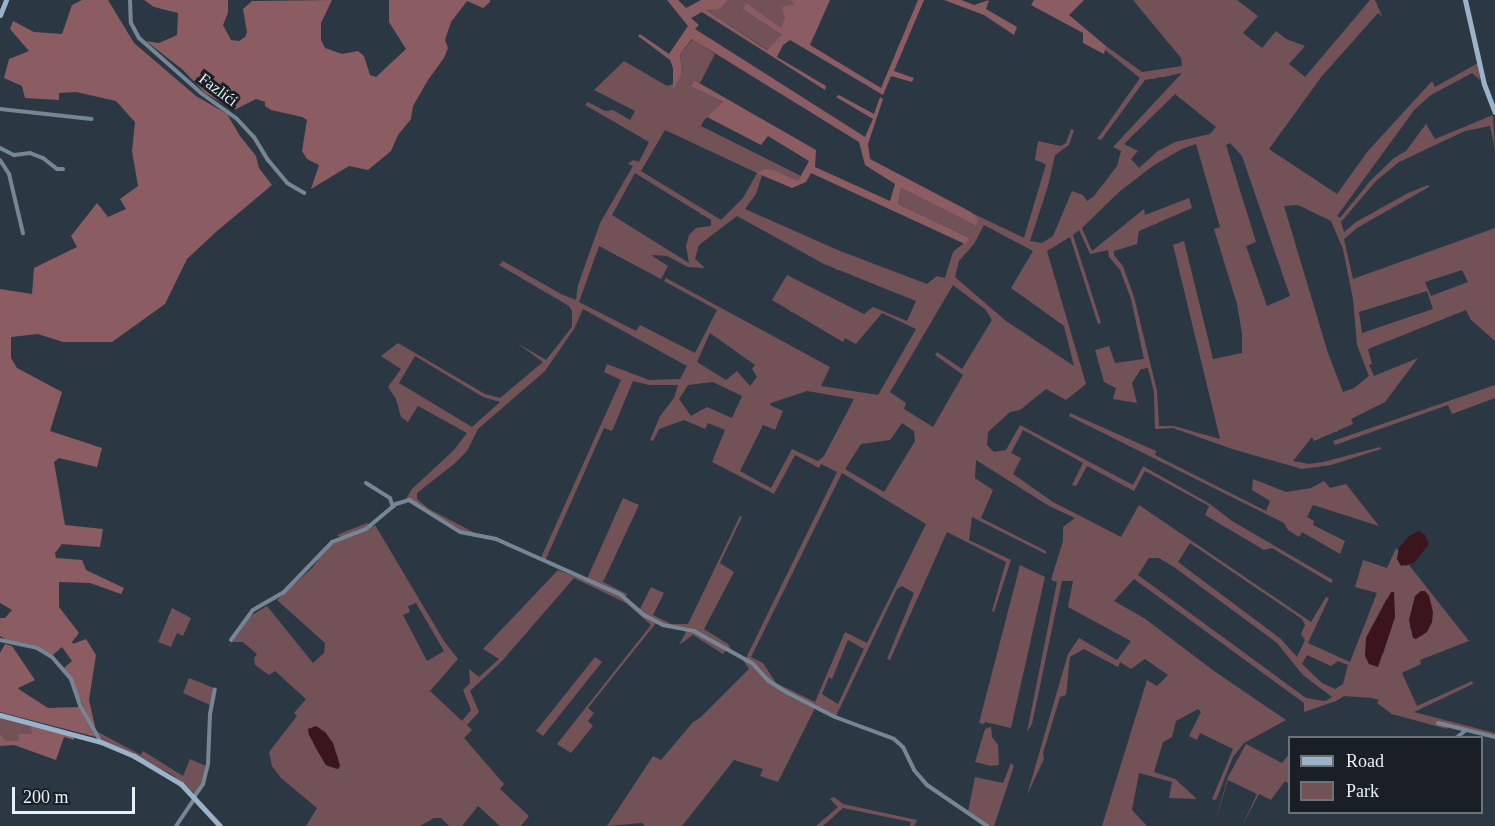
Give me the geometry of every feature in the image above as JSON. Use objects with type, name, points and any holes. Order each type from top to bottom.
[{"type":"main road","points":[[0,15],[6,0]]},
{"type":"main road","points":[[1465,0],[1484,84],[1495,112]]},
{"type":"main road","points":[[0,714],[101,742],[166,774],[195,797],[220,826]]},
{"type":"street","name":"Fazlići","points":[[130,0],[131,23],[139,38],[201,93],[230,113],[254,137],[268,160],[287,183],[304,193]]},
{"type":"street","points":[[0,109],[91,119]]},
{"type":"street","points":[[0,148],[14,154],[30,153],[50,162],[57,169],[63,169]]},
{"type":"street","points":[[0,160],[9,174],[23,233]]},
{"type":"street","points":[[366,483],[390,498],[393,508]]},
{"type":"street","points":[[231,640],[253,610],[284,593],[314,564],[327,546],[373,525],[399,502],[413,501],[460,532],[496,538],[555,568],[621,595],[644,615],[663,625],[684,627],[756,666],[766,678],[786,692],[835,717],[894,739],[903,747],[914,770],[927,785],[987,826]]},
{"type":"street","points":[[0,640],[37,648],[57,663],[71,680],[80,705],[101,742]]},
{"type":"street","points":[[176,826],[206,775],[210,714],[215,689]]},
{"type":"street","points":[[1438,723],[1495,737]]},
{"type":"street","points":[[1458,736],[1465,730]]},
{"type":"green space","points":[[728,0],[790,0],[796,4],[781,29],[746,4],[744,9],[783,36],[768,50],[706,10]]},
{"type":"green space","points":[[1133,0],[1237,0],[1258,16],[1243,33],[1262,48],[1276,31],[1286,39],[1305,46],[1289,64],[1305,77],[1370,0],[1375,0],[1382,16],[1378,13],[1322,76],[1269,149],[1337,194],[1368,151],[1432,81],[1435,87],[1478,63],[1480,80],[1472,73],[1431,95],[1415,109],[1337,216],[1340,218],[1371,180],[1394,158],[1406,151],[1426,124],[1435,139],[1493,115],[1495,150],[1490,126],[1465,131],[1399,162],[1376,181],[1341,222],[1344,232],[1356,222],[1408,193],[1428,185],[1429,187],[1357,228],[1344,239],[1353,279],[1495,228],[1495,341],[1471,320],[1466,310],[1368,349],[1372,364],[1369,365],[1374,376],[1418,358],[1385,402],[1351,419],[1353,424],[1314,441],[1312,437],[1293,461],[1309,464],[1380,447],[1381,449],[1331,465],[1302,469],[1232,449],[1173,428],[1155,429],[1154,392],[1148,368],[1141,369],[1132,383],[1137,403],[1113,399],[1116,388],[1104,382],[1095,350],[1109,346],[1115,363],[1144,359],[1131,299],[1120,270],[1109,257],[1108,250],[1090,254],[1079,230],[1073,235],[1101,323],[1098,324],[1070,237],[1047,251],[1086,384],[1066,400],[1046,389],[1020,410],[1010,412],[988,432],[987,445],[994,452],[1006,450],[1020,425],[1133,485],[1143,466],[1210,504],[1232,521],[1333,580],[1331,583],[1272,548],[1264,550],[1205,515],[1209,506],[1145,471],[1134,491],[1087,466],[1076,486],[1072,485],[1083,463],[1023,430],[1011,453],[1021,458],[1013,474],[1053,502],[1121,537],[1139,505],[1311,622],[1326,597],[1329,598],[1308,643],[1350,662],[1377,593],[1355,587],[1363,560],[1387,568],[1396,548],[1399,551],[1397,559],[1406,566],[1409,565],[1469,641],[1420,660],[1421,664],[1402,673],[1417,706],[1472,681],[1473,684],[1414,712],[1495,733],[1495,736],[1449,725],[1447,729],[1392,714],[1377,703],[1379,700],[1372,698],[1344,696],[1304,712],[1304,703],[1134,579],[1114,601],[1144,618],[1214,671],[1286,720],[1244,743],[1233,757],[1216,800],[1212,799],[1233,749],[1200,733],[1197,740],[1189,736],[1201,712],[1198,709],[1176,721],[1172,737],[1163,742],[1154,772],[1175,779],[1197,799],[1169,798],[1172,782],[1139,773],[1132,810],[1147,826],[1102,826],[1147,680],[1157,686],[1168,675],[1145,659],[1131,669],[1120,662],[1118,667],[1084,649],[1070,657],[1066,695],[1060,697],[1043,753],[1044,759],[1027,795],[1068,654],[1079,638],[1117,660],[1131,641],[1068,607],[1073,581],[1062,581],[1032,724],[1027,732],[1057,582],[1051,580],[1063,541],[1063,527],[1075,518],[1049,506],[976,460],[975,478],[993,490],[981,518],[1046,551],[1046,554],[972,517],[969,540],[1011,560],[994,612],[992,611],[1006,562],[947,532],[890,660],[887,659],[914,593],[902,586],[897,589],[836,716],[816,706],[778,782],[760,776],[763,769],[734,760],[682,826],[645,826],[642,823],[607,826],[653,756],[661,760],[693,722],[700,718],[749,669],[742,659],[745,660],[837,472],[821,464],[819,468],[795,455],[774,494],[712,462],[725,430],[708,423],[705,429],[684,420],[659,429],[653,441],[650,440],[660,416],[674,398],[678,385],[649,385],[633,381],[612,431],[604,428],[545,561],[540,560],[621,380],[604,372],[607,364],[649,380],[680,379],[687,366],[583,309],[574,329],[545,371],[478,429],[467,451],[454,464],[417,493],[417,499],[429,509],[479,535],[467,534],[406,499],[412,489],[454,450],[467,433],[418,406],[408,422],[401,417],[396,399],[388,387],[401,369],[381,356],[398,343],[485,394],[500,398],[543,362],[517,343],[546,360],[572,327],[572,311],[569,306],[499,265],[503,261],[576,300],[578,285],[600,223],[633,166],[628,164],[633,160],[639,162],[649,142],[585,105],[588,102],[605,111],[613,110],[630,120],[635,111],[594,90],[624,61],[667,86],[673,84],[673,89],[682,73],[680,54],[693,39],[715,54],[700,83],[694,80],[691,85],[724,103],[704,120],[701,126],[801,176],[798,182],[774,170],[758,173],[762,175],[756,194],[745,209],[840,251],[927,284],[937,276],[945,278],[953,252],[970,238],[898,204],[901,188],[976,226],[978,222],[974,214],[1024,238],[1046,164],[1035,160],[1038,141],[1061,146],[1066,143],[1071,129],[1074,130],[1069,145],[1055,155],[1048,186],[1030,241],[1042,243],[1053,236],[1072,191],[1083,195],[1087,201],[1094,196],[1117,166],[1121,151],[1113,147],[1182,73],[1145,80],[1101,140],[1097,139],[1140,78],[1105,50],[1106,46],[1142,72],[1182,66],[1181,58]],"holes":[[[1175,94],[1216,127],[1210,134],[1175,142],[1158,151],[1139,168],[1131,159],[1138,151],[1124,144]],[[665,130],[757,173],[743,198],[721,220],[641,171]],[[1230,143],[1242,156],[1290,296],[1267,306],[1246,246],[1256,242],[1226,145]],[[1196,144],[1220,227],[1214,229],[1237,304],[1242,334],[1242,353],[1213,359],[1184,241],[1173,245],[1220,439],[1174,426],[1159,426],[1157,391],[1134,297],[1123,266],[1114,255],[1114,251],[1137,244],[1139,231],[1192,208],[1189,198],[1145,215],[1144,209],[1092,251],[1082,228],[1119,192],[1154,165]],[[635,173],[711,220],[711,226],[696,228],[689,235],[686,246],[689,263],[612,215]],[[1298,205],[1331,221],[1343,249],[1353,299],[1357,345],[1369,376],[1354,388],[1343,392],[1328,353],[1284,206]],[[737,216],[824,264],[916,301],[907,321],[873,307],[864,314],[787,275],[772,300],[843,342],[845,338],[856,344],[882,313],[916,329],[878,395],[821,386],[830,367],[666,278],[664,281],[717,310],[695,353],[640,325],[636,331],[579,302],[599,246],[661,279],[668,266],[651,255],[667,256],[688,267],[705,268],[695,259],[699,245]],[[984,225],[1033,251],[1011,288],[1064,326],[1074,366],[1006,321],[955,277],[959,261],[974,244]],[[1462,270],[1468,282],[1431,296],[1425,282]],[[953,285],[986,310],[992,320],[962,369],[937,352],[935,355],[963,375],[933,427],[904,409],[906,403],[890,392]],[[1427,291],[1433,309],[1362,333],[1359,312]],[[710,333],[755,365],[752,369],[757,377],[750,386],[737,371],[726,380],[697,362]],[[415,356],[483,397],[500,402],[472,427],[399,383]],[[713,382],[742,396],[732,418],[707,407],[691,416],[679,399],[688,385]],[[807,391],[854,399],[824,456],[818,461],[792,449],[771,488],[740,471],[763,425],[775,430],[783,411],[770,405],[771,403]],[[902,423],[914,431],[915,441],[884,492],[845,469],[861,444],[890,440]],[[842,473],[926,524],[867,643],[845,632],[815,702],[776,683],[763,663],[751,657]],[[1190,543],[1302,619],[1305,625],[1301,634],[1305,640],[1297,657],[1281,639],[1178,562]],[[1149,558],[1159,558],[1174,567],[1277,643],[1303,675],[1332,697],[1325,701],[1306,698],[1138,575]],[[1415,596],[1432,622],[1422,636],[1410,628]],[[1387,598],[1395,617],[1383,654],[1366,638]],[[848,640],[864,649],[838,704],[822,694],[829,677],[832,679]],[[1307,655],[1331,666],[1338,661],[1348,665],[1343,684],[1335,689],[1322,683],[1302,664]]]},
{"type":"green space","points":[[1495,385],[1495,398],[1452,414],[1448,405],[1335,445],[1333,441]]},
{"type":"green space","points":[[1070,413],[1156,451],[1155,455],[1266,511],[1270,501],[1252,490],[1253,479],[1286,492],[1311,488],[1324,481],[1330,488],[1346,484],[1379,526],[1313,505],[1307,517],[1314,521],[1313,525],[1345,541],[1340,554],[1302,532],[1299,537],[1288,530],[1284,523],[1069,416]]},
{"type":"green space","points":[[623,498],[639,505],[603,582],[627,594],[626,597],[640,609],[651,587],[664,593],[653,615],[671,624],[688,624],[740,516],[742,517],[720,563],[734,572],[704,629],[728,644],[733,653],[727,649],[723,654],[693,635],[679,645],[686,632],[681,628],[668,628],[656,623],[588,708],[594,713],[588,721],[593,726],[571,753],[557,744],[651,625],[626,603],[574,578],[502,661],[470,691],[479,712],[467,725],[472,730],[464,738],[504,784],[500,789],[529,816],[521,826],[500,826],[478,806],[462,826],[449,826],[441,818],[434,818],[420,826],[306,826],[317,808],[281,778],[272,766],[269,752],[297,716],[294,713],[306,699],[275,671],[269,675],[255,665],[254,658],[257,654],[243,642],[233,642],[228,648],[250,616],[267,606],[313,663],[324,653],[325,643],[277,600],[312,568],[326,549],[340,537],[337,535],[367,523],[372,527],[375,525],[444,641],[458,659],[430,691],[462,721],[471,710],[463,690],[470,683],[469,669],[479,677],[499,659],[483,649],[558,570],[586,581]],"holes":[[[416,603],[444,651],[427,661],[403,615],[410,612],[408,606]],[[313,728],[326,733],[337,755],[340,766],[337,769],[327,766],[315,747],[308,729]]]},
{"type":"green space","points":[[1020,565],[1045,577],[1011,728],[985,722],[984,724],[979,723]]},
{"type":"green space","points":[[172,608],[191,618],[183,636],[177,633],[171,647],[158,642]]},
{"type":"green space","points":[[595,657],[602,662],[543,736],[536,731]]},
{"type":"green space","points":[[189,678],[214,688],[210,705],[183,693]]},
{"type":"green space","points":[[0,717],[30,726],[32,734],[19,741],[6,741],[0,733]]},
{"type":"green space","points":[[991,727],[992,737],[998,745],[999,765],[991,766],[975,762],[985,729]]},
{"type":"green space","points":[[96,731],[141,755],[143,751],[183,776],[190,759],[206,766],[199,790],[194,793],[171,774],[104,741]]},
{"type":"green space","points":[[1246,744],[1282,763],[1288,755],[1288,783],[1285,781],[1271,800],[1259,794],[1242,826],[1257,794],[1228,780],[1214,826],[1228,777]]},
{"type":"green space","points":[[1011,763],[1014,766],[994,826],[989,826],[968,812],[975,777],[1003,783]]},
{"type":"green space","points":[[834,797],[843,804],[917,820],[914,826],[910,826],[911,822],[843,808],[823,826],[816,826],[838,807],[830,799]]},
{"type":"shaded area","points":[[82,0],[108,0],[134,43],[196,96],[227,114],[240,136],[256,156],[259,168],[272,185],[187,259],[165,304],[112,342],[63,342],[38,334],[11,337],[11,358],[17,368],[62,392],[50,431],[102,448],[97,467],[59,458],[54,462],[65,525],[103,529],[100,547],[62,544],[55,553],[56,558],[82,560],[86,570],[124,588],[121,594],[90,583],[59,582],[59,607],[79,633],[72,642],[73,644],[86,639],[96,655],[89,700],[96,731],[64,668],[72,661],[62,647],[53,655],[29,644],[12,643],[0,636],[0,618],[5,618],[12,610],[0,603],[0,289],[32,294],[34,268],[77,247],[71,236],[97,203],[108,217],[126,209],[120,199],[138,186],[132,151],[135,122],[116,101],[76,92],[59,93],[59,100],[25,98],[22,86],[4,78],[9,59],[29,51],[10,29],[13,21],[34,32],[62,34],[72,5]]},
{"type":"shaded area","points":[[144,0],[228,0],[228,13],[223,25],[231,40],[239,41],[245,37],[247,32],[243,9],[252,1],[332,0],[321,23],[321,40],[325,48],[342,54],[358,51],[364,56],[370,75],[376,77],[406,49],[389,22],[389,0],[490,0],[490,2],[483,8],[467,1],[451,22],[445,40],[448,48],[444,58],[413,106],[411,119],[398,135],[391,151],[368,170],[349,166],[311,189],[319,165],[307,159],[302,151],[307,120],[271,110],[265,106],[265,102],[256,99],[234,110],[205,93],[183,70],[146,41],[159,43],[177,35],[178,13],[154,7]]},
{"type":"shaded area","points":[[667,0],[678,0],[686,8],[701,0],[728,0],[719,9],[706,10],[767,50],[782,35],[743,9],[746,3],[781,28],[785,18],[782,7],[795,4],[790,0],[830,0],[810,45],[881,88],[918,0],[924,0],[894,71],[914,78],[912,82],[891,76],[883,95],[790,40],[783,45],[777,57],[826,86],[825,90],[702,12],[691,18],[699,25],[695,29],[865,137],[873,119],[836,97],[839,95],[874,114],[880,97],[883,99],[868,144],[870,159],[971,212],[977,217],[978,222],[976,226],[901,188],[898,204],[970,238],[965,244],[811,173],[806,182],[792,188],[757,173],[765,169],[774,170],[798,181],[809,161],[768,136],[761,145],[707,117],[723,102],[691,86],[694,80],[816,150],[815,167],[890,201],[895,184],[865,165],[859,142],[692,39],[680,54],[682,73],[673,90],[673,68],[670,60],[638,36],[640,34],[669,54],[688,26]]},
{"type":"shaded area","points":[[944,0],[961,0],[974,5],[989,0],[986,9],[1017,27],[1014,35],[984,15]]},
{"type":"shaded area","points":[[1034,0],[1084,0],[1069,15],[1106,46],[1104,54],[1083,43],[1083,33],[1031,5]]},
{"type":"shaded area","points":[[1419,531],[1425,535],[1429,544],[1414,563],[1401,566],[1397,559],[1399,548],[1409,536]]},
{"type":"shaded area","points":[[1425,591],[1429,596],[1433,612],[1432,622],[1427,632],[1416,639],[1413,638],[1409,620],[1415,596]]},
{"type":"shaded area","points":[[1391,592],[1394,592],[1395,617],[1378,667],[1369,664],[1365,656],[1366,638]]},
{"type":"shaded area","points":[[5,644],[12,646],[35,680],[18,688],[48,708],[80,707],[96,737],[0,712],[0,653]]},
{"type":"shaded area","points":[[30,726],[74,737],[74,740],[64,737],[56,760],[14,745],[0,746],[0,733],[6,741],[19,741],[19,734],[32,734]]},
{"type":"shaded area","points":[[316,726],[325,732],[333,743],[340,766],[338,769],[325,764],[309,735],[308,729]]}]
